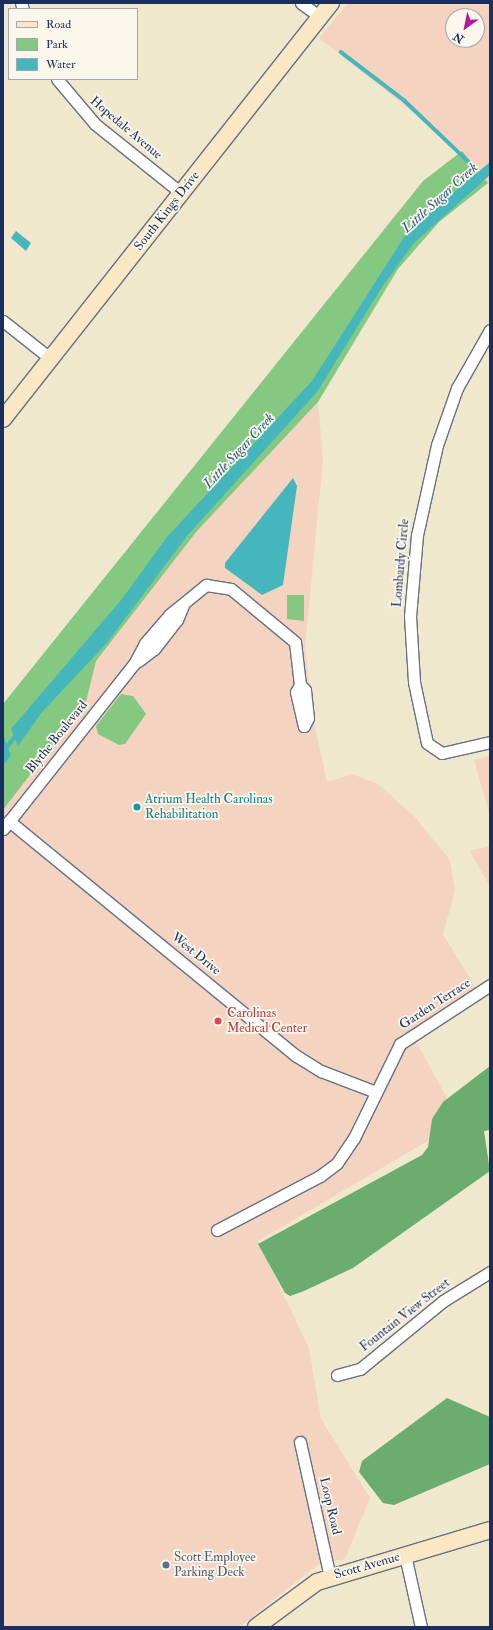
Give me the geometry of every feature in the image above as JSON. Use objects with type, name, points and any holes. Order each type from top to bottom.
[{"type":"street","points":[[301,3],[320,17]]},
{"type":"street","name":"South Kings Drive","points":[[3,419],[331,3]]},
{"type":"street","name":"Hopedale Avenue","points":[[58,80],[98,126],[181,193]]},
{"type":"street","points":[[3,321],[50,359]]},
{"type":"street","name":"Lombardy Circle","points":[[490,330],[458,388],[437,445],[417,535],[410,616],[414,682],[427,743],[442,753],[450,753],[490,742]]},
{"type":"street","name":"Blythe Boulevard","points":[[6,825],[134,664],[158,627],[183,605],[194,591],[206,585],[231,589],[295,642],[300,685]]},
{"type":"street","name":"West Drive","points":[[6,825],[295,1055],[321,1071],[376,1092]]},
{"type":"street","name":"Garden Terrace","points":[[217,1230],[320,1176],[337,1162],[354,1138],[400,1044],[490,985]]},
{"type":"street","name":"Fountain View Street","points":[[337,1375],[360,1370],[443,1301],[490,1272]]},
{"type":"street","name":"Loop Road","points":[[300,1442],[330,1577]]},
{"type":"street","name":"Scott Avenue","points":[[256,1627],[305,1588],[330,1577],[490,1530]]},
{"type":"street","points":[[405,1555],[421,1627]]},
{"type":"shaded area","points":[[348,3],[490,3],[490,187],[462,151],[319,38]]},
{"type":"shaded area","name":"Carolinas Medical Center","points":[[318,402],[323,460],[305,647],[313,718],[327,782],[352,774],[378,784],[414,816],[450,860],[455,891],[443,934],[478,992],[412,1034],[460,1122],[258,1241],[309,1348],[321,1419],[370,1498],[345,1559],[319,1564],[239,1627],[3,1627],[3,810],[86,702],[96,661],[197,531]]},
{"type":"shaded area","points":[[490,756],[490,816],[474,760]]},
{"type":"shaded area","points":[[490,846],[490,887],[470,851]]},
{"type":"green space","points":[[462,151],[488,183],[439,222],[398,269],[318,402],[197,531],[96,661],[86,702],[3,810],[3,704],[423,181]]},
{"type":"green space","points":[[287,595],[304,595],[304,621],[287,619]]},
{"type":"green space","points":[[121,694],[133,696],[146,714],[125,744],[119,745],[98,734],[96,726]]},
{"type":"green space","points":[[490,1066],[490,1130],[484,1131],[490,1171],[353,1268],[304,1291],[290,1296],[285,1293],[258,1244],[422,1155],[428,1147],[432,1119],[443,1102]]},
{"type":"green space","points":[[447,1398],[490,1417],[490,1464],[394,1505],[383,1503],[359,1472],[362,1461]]},
{"type":"water","points":[[490,162],[490,175],[414,243],[382,287],[317,392],[187,536],[106,644],[42,712],[18,746],[11,729],[122,599],[167,537],[312,381],[408,231]]},
{"type":"water","points":[[16,231],[31,243],[26,251],[11,238]]},
{"type":"water","points":[[293,478],[297,486],[283,585],[262,595],[225,568],[225,563]]},
{"type":"water","points":[[4,737],[11,756],[3,765],[3,739]]},
{"type":"waterway","points":[[341,52],[405,101],[470,163]]},
{"type":"waterway","name":"Little Sugar Creek","points":[[3,752],[17,734]]},
{"type":"place","name":"Atrium Health Carolinas Rehabilitation","points":[[137,807]]},
{"type":"place","name":"Carolinas Medical Center","points":[[218,1021]]},
{"type":"place","name":"Scott Employee Parking Deck","points":[[166,1565]]}]
